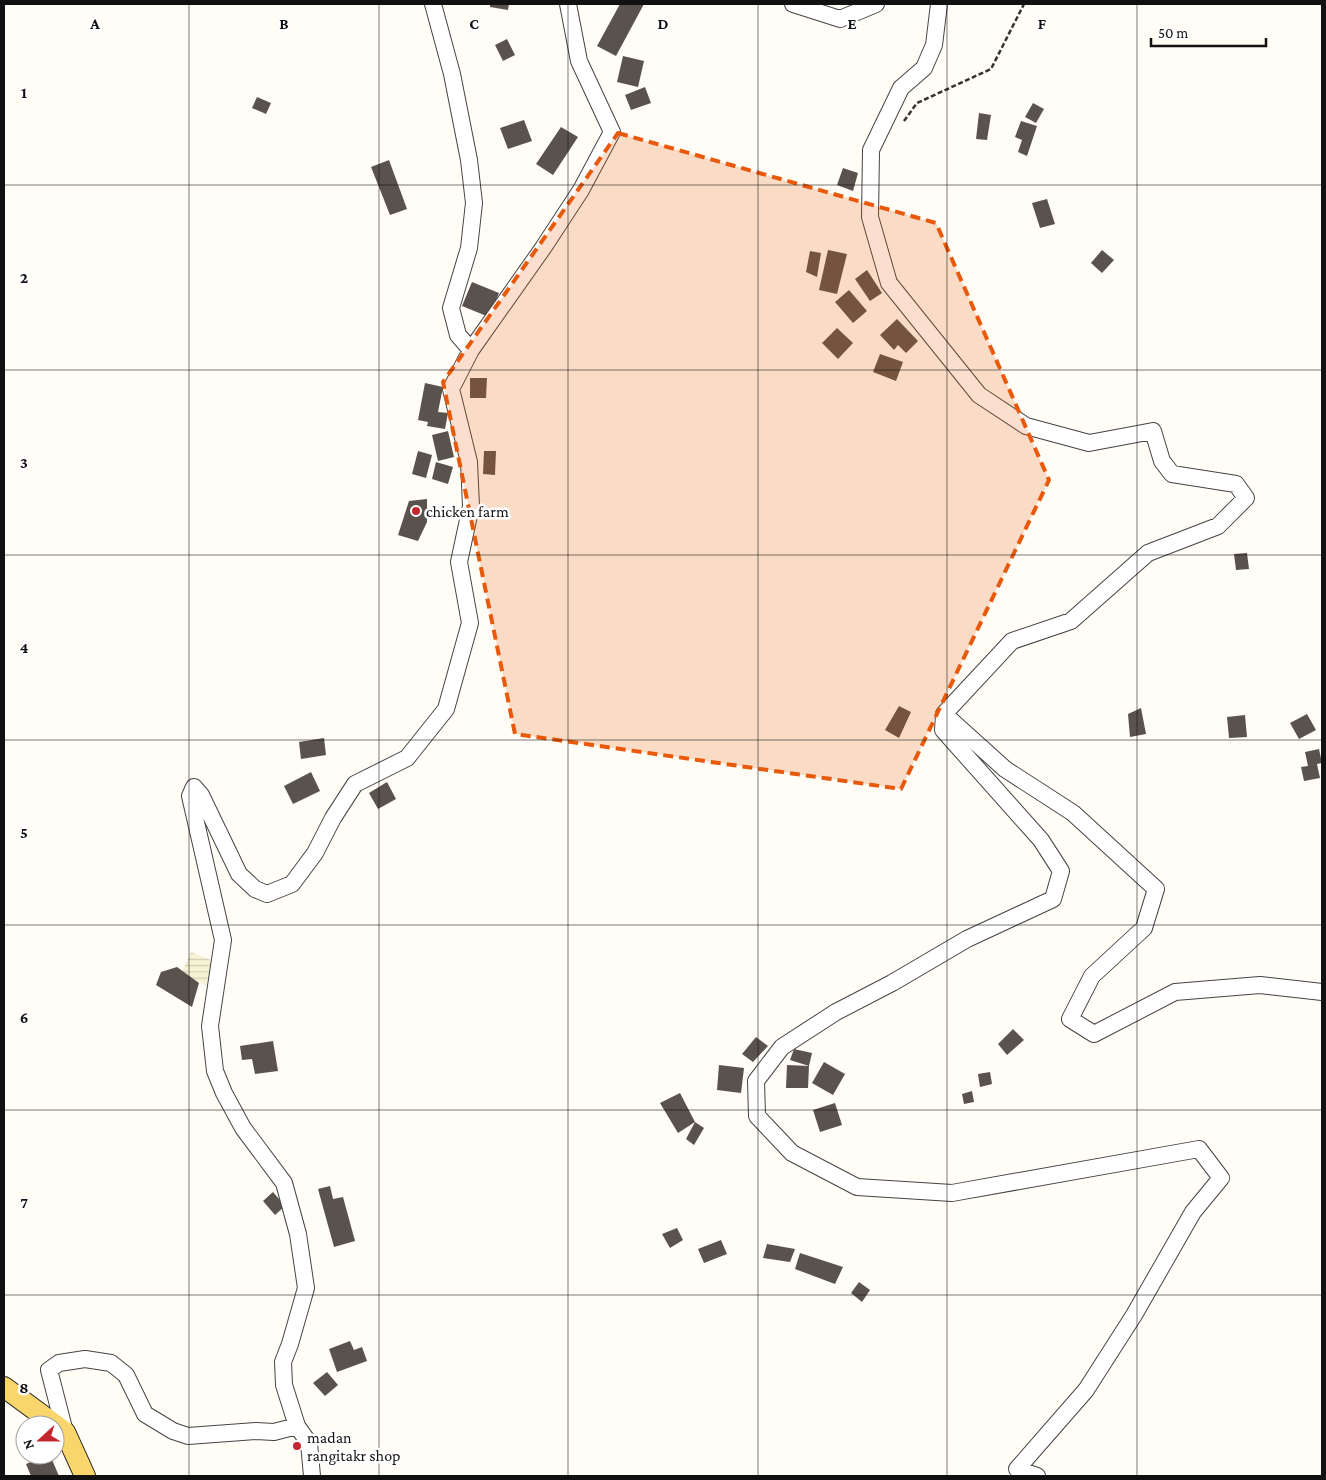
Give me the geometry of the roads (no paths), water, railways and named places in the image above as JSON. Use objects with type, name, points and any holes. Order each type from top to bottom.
[{"type":"main road","points":[[4,1386],[42,1415]]},
{"type":"main road","points":[[65,1432],[85,1476]]},
{"type":"street","points":[[433,4],[452,74],[469,160],[474,203],[469,248],[451,308],[458,335],[470,350]]},
{"type":"street","points":[[312,1476],[309,1443],[297,1426],[284,1385],[283,1362],[306,1288],[298,1234],[284,1183],[243,1128],[214,1071],[210,1026],[223,940],[190,796],[194,787],[201,795],[239,874],[255,889],[267,894],[292,884],[315,853],[354,784],[407,758],[446,709],[470,623],[459,562],[471,506],[470,462],[451,389],[470,350],[543,248],[581,190],[612,132],[579,61],[568,4]]},
{"type":"street","points":[[794,4],[840,20],[876,4]]},
{"type":"street","points":[[939,4],[934,44],[924,68],[901,88],[871,150],[870,217],[889,283],[979,395],[1026,426],[1089,443],[1153,431],[1162,461],[1172,474],[1236,484],[1246,498],[1218,526],[1148,553],[1071,621],[1012,641],[944,714],[943,730],[1041,840],[1061,871],[1053,899],[967,939],[836,1012],[782,1047],[756,1081],[758,1116],[792,1154],[857,1187],[952,1193],[1199,1149],[1221,1178],[1193,1212],[1134,1315],[1086,1390],[1017,1469],[1037,1476]]},
{"type":"street","points":[[944,714],[1005,769],[1073,813],[1156,889],[1144,928],[1092,976],[1070,1019],[1094,1034],[1175,992],[1260,985],[1322,992]]},
{"type":"street","points":[[61,1415],[49,1370],[59,1363],[85,1359],[111,1363],[126,1375],[145,1414],[173,1431],[188,1436],[256,1431],[274,1432],[297,1426]]},
{"type":"place","name":"chicken farm","points":[[416,511]]},
{"type":"place","name":"madan rangitakr shop","points":[[297,1446]]}]
